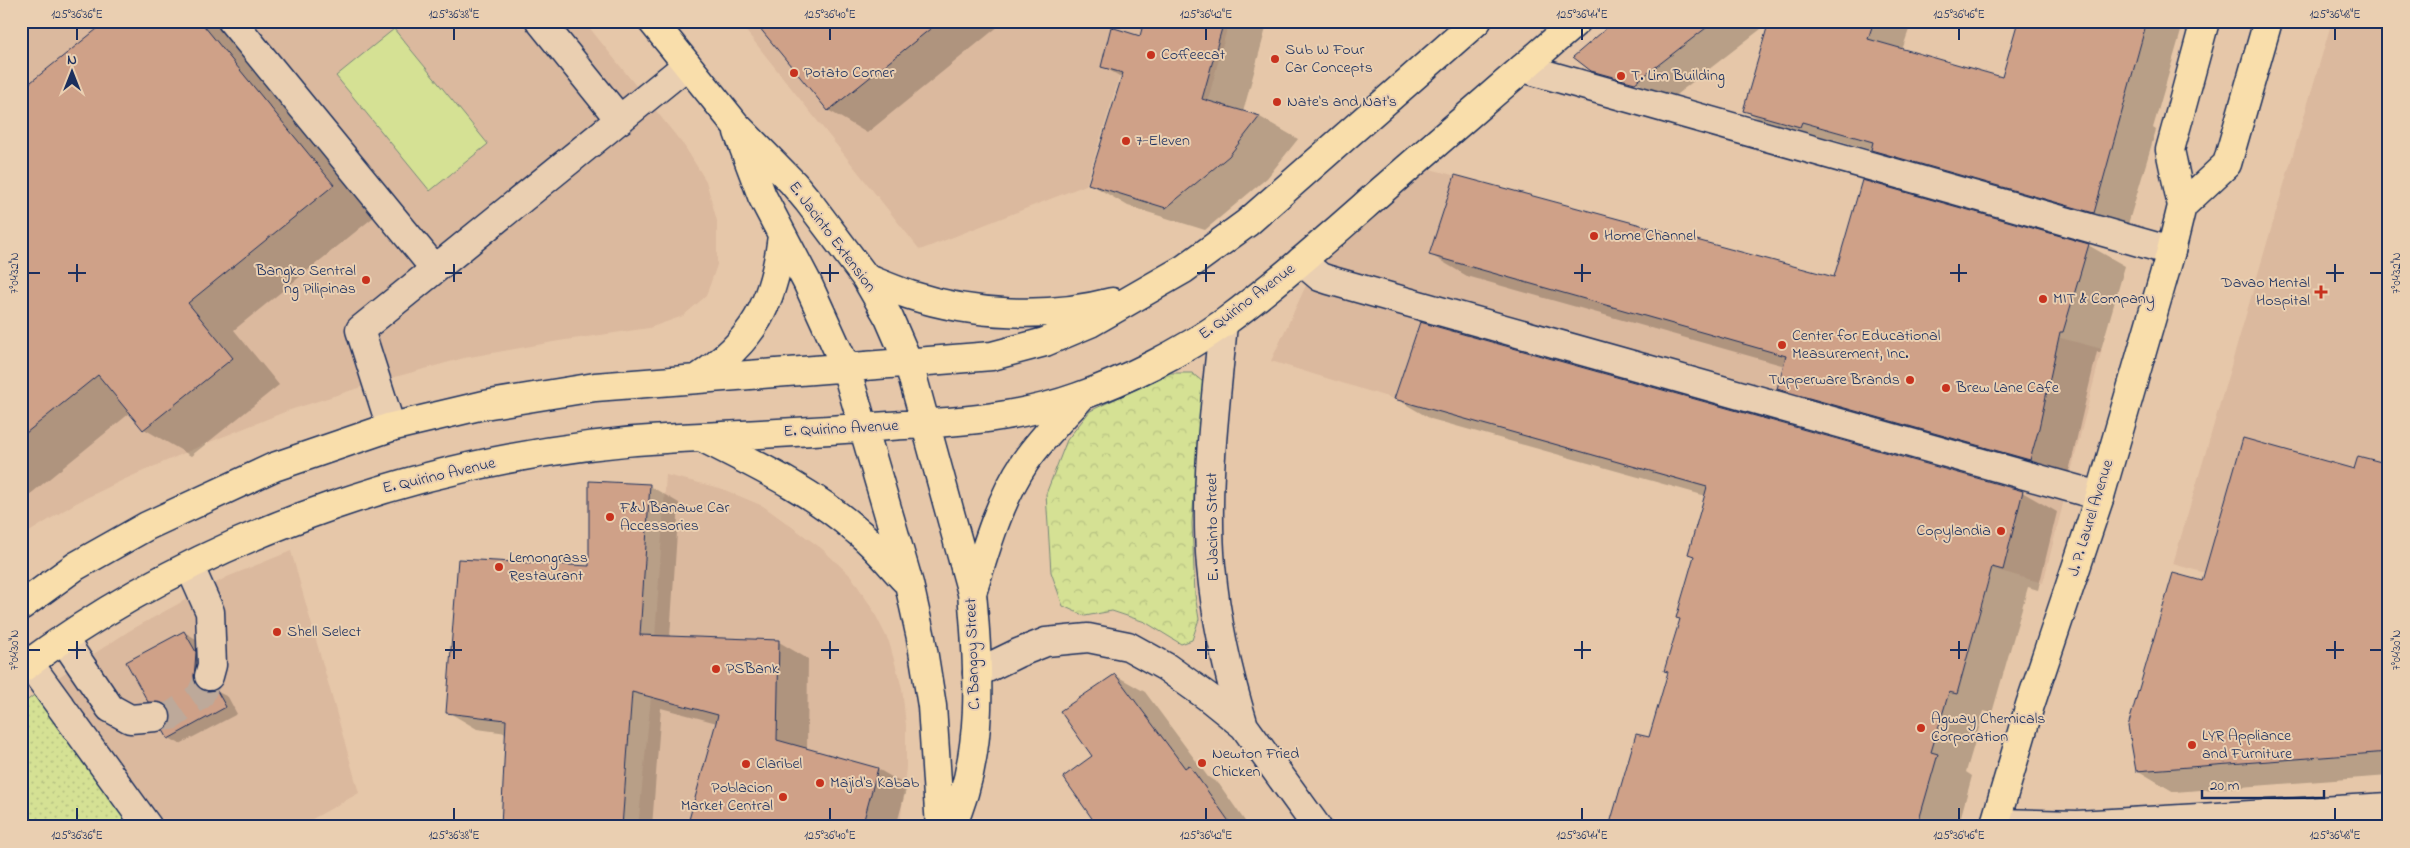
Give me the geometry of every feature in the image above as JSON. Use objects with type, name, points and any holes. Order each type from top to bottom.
[{"type":"main road","name":"E. Jacinto Extension","points":[[652,21],[735,124],[793,183],[866,278],[889,318],[909,364],[926,424]]},
{"type":"main road","points":[[21,606],[76,566],[147,526],[274,467],[391,427],[484,405],[595,387],[909,364],[992,356],[1045,342],[1090,323],[1145,293],[1184,269],[1247,223],[1477,21]]},
{"type":"main road","name":"E. Quirino Avenue","points":[[25,666],[110,610],[190,567],[293,520],[394,485],[522,457],[604,444],[926,424],[1008,415],[1046,408],[1082,396],[1151,364],[1222,324],[1301,261],[1577,21]]},
{"type":"main road","name":"J. P. Laurel Avenue","points":[[1994,825],[2030,705],[2100,496],[2171,251],[2182,206],[2170,150],[2204,21]]},
{"type":"main road","points":[[2182,206],[2227,164],[2268,21]]},
{"type":"main road","name":"E. Jacinto Extension","points":[[735,124],[762,196],[807,282],[846,368],[864,428]]},
{"type":"main road","points":[[697,379],[721,362],[742,342],[759,318],[772,292],[779,264],[782,236]]},
{"type":"main road","points":[[866,278],[910,295],[956,306],[1004,312],[1051,312],[1089,307],[1145,293]]},
{"type":"main road","points":[[972,593],[992,530],[1006,497],[1025,463],[1049,432],[1082,396]]},
{"type":"main road","name":"C. Bangoy Street","points":[[926,424],[972,593],[977,673],[975,735],[968,781],[951,827]]},
{"type":"main road","points":[[864,428],[909,584],[921,638],[932,706],[940,827]]},
{"type":"main road","points":[[702,438],[780,478],[823,505],[858,531],[909,584]]},
{"type":"street","points":[[232,21],[435,269]]},
{"type":"street","points":[[540,21],[620,120]]},
{"type":"street","points":[[391,427],[360,330],[688,65]]},
{"type":"street","points":[[1523,68],[2171,251]]},
{"type":"street","points":[[1301,261],[1320,277],[1329,280],[2100,496]]},
{"type":"street","name":"E. Jacinto Street","points":[[1222,324],[1210,501],[1211,565],[1219,628],[1230,681],[1244,726]]},
{"type":"street","points":[[190,567],[210,612],[212,665],[209,676]]},
{"type":"street","name":"E. Jacinto Street","points":[[977,673],[1018,652],[1046,642],[1088,638],[1128,646],[1166,667],[1244,726],[1317,827]]},
{"type":"street","points":[[64,640],[110,708],[130,719],[156,717]]},
{"type":"street","points":[[25,666],[148,827]]},
{"type":"street","points":[[1994,825],[2077,825],[2389,807]]},
{"type":"shaded area","name":"Bangko Sentral ng Pilipinas","points":[[21,21],[584,21],[685,147],[706,181],[717,221],[717,265],[706,296],[683,316],[649,328],[559,341],[464,358],[377,382],[287,411],[123,480],[76,503],[21,537]]},
{"type":"shaded area","points":[[738,21],[1229,21],[1208,100],[1120,75],[1086,185],[920,250]]},
{"type":"shaded area","name":"Davao Mental Hospital","points":[[2332,21],[2389,21],[2389,624],[2173,564]]},
{"type":"shaded area","points":[[1430,169],[2102,349],[2043,583],[1394,399],[1271,361],[1315,266]]},
{"type":"shaded area","points":[[666,475],[720,488],[763,506],[821,548],[851,576],[872,608],[889,642],[902,688],[906,726],[906,767],[900,827],[638,827],[651,697]]},
{"type":"shaded area","points":[[291,551],[359,793],[298,827],[165,827],[57,678],[129,631],[227,577]]},
{"type":"green space","points":[[394,29],[488,144],[430,191],[336,76]]},
{"type":"green space","points":[[1170,373],[1192,373],[1203,382],[1192,523],[1195,595],[1199,619],[1192,640],[1181,644],[1145,622],[1112,611],[1085,616],[1063,606],[1051,572],[1046,494],[1067,440],[1090,411]]},
{"type":"green space","points":[[37,693],[131,827],[21,827],[21,705]]},
{"type":"building","points":[[107,21],[200,21],[334,185],[188,303],[233,358],[143,430],[98,375],[21,437],[21,90]]},
{"type":"building","points":[[754,21],[940,21],[828,111]]},
{"type":"building","points":[[1144,21],[1224,21],[1202,99],[1260,116],[1229,156],[1166,208],[1088,184],[1123,73],[1101,67],[1111,27],[1140,36]]},
{"type":"building","name":"T. Lim Building","points":[[1615,21],[1715,21],[1635,83],[1591,71],[1573,57]]},
{"type":"building","points":[[1769,21],[1874,21],[1868,39],[2002,77],[2018,21],[2147,21],[2094,213],[1871,150],[1873,142],[1802,122],[1800,127],[1743,111]]},
{"type":"building","points":[[1455,175],[1834,277],[1862,180],[2089,244],[2063,332],[2060,332],[2030,460],[1777,389],[1786,356],[1429,255]]},
{"type":"building","points":[[1420,322],[2023,491],[2003,570],[1992,567],[1957,694],[1949,692],[1931,752],[1938,754],[1917,827],[1609,827],[1636,734],[1649,737],[1668,672],[1664,671],[1680,619],[1676,618],[1694,556],[1688,554],[1707,487],[1394,399]]},
{"type":"building","points":[[2243,438],[2354,469],[2358,456],[2389,464],[2389,752],[2136,771],[2128,726],[2173,573],[2202,581]]},
{"type":"building","points":[[589,481],[650,484],[640,635],[779,640],[777,740],[878,768],[862,827],[687,827],[718,715],[632,692],[622,827],[501,827],[506,720],[446,713],[458,559],[589,566]]},
{"type":"building","points":[[184,631],[196,652],[194,680],[198,687],[204,691],[216,689],[226,707],[168,739],[163,730],[170,723],[172,716],[169,709],[162,703],[148,702],[126,662]]},
{"type":"building","points":[[1115,674],[1185,768],[1189,765],[1233,827],[1098,827],[1063,777],[1092,756],[1060,711]]},
{"type":"tunnel","points":[[156,717],[171,716],[200,696],[209,676]]},
{"type":"place","name":"Coffeecat","points":[[1151,55]]},
{"type":"place","name":"Sub W Four Car Concepts","points":[[1275,59]]},
{"type":"place","name":"Potato Corner","points":[[794,73]]},
{"type":"place","name":"T. Lim Building","points":[[1621,76]]},
{"type":"place","name":"Nate's and Nat's","points":[[1277,102]]},
{"type":"place","name":"7-Eleven","points":[[1126,141]]},
{"type":"place","name":"Home Channel","points":[[1594,236]]},
{"type":"place","name":"Bangko Sentral ng Pilipinas","points":[[366,280]]},
{"type":"place","name":"Davao Mental Hospital","points":[[2321,292]]},
{"type":"place","name":"MIT & Company","points":[[2043,299]]},
{"type":"place","name":"Center for Educational Measurement, Inc.","points":[[1782,345]]},
{"type":"place","name":"Tupperware Brands","points":[[1910,380]]},
{"type":"place","name":"Brew Lane Cafe","points":[[1946,388]]},
{"type":"place","name":"F&J Banawe Car Accessories","points":[[610,517]]},
{"type":"place","name":"Copylandia","points":[[2001,531]]},
{"type":"place","name":"Lemongrass Restaurant","points":[[499,567]]},
{"type":"place","name":"Shell Select","points":[[277,632]]},
{"type":"place","name":"PSBank","points":[[716,669]]},
{"type":"place","name":"Agway Chemicals Corporation","points":[[1921,728]]},
{"type":"place","name":"LYR Appliance and Furniture","points":[[2192,745]]},
{"type":"place","name":"Newton Fried Chicken","points":[[1202,763]]},
{"type":"place","name":"Claribel","points":[[746,764]]},
{"type":"place","name":"Majid's Kabab","points":[[820,783]]},
{"type":"place","name":"Poblacion Market Central","points":[[783,797]]}]
